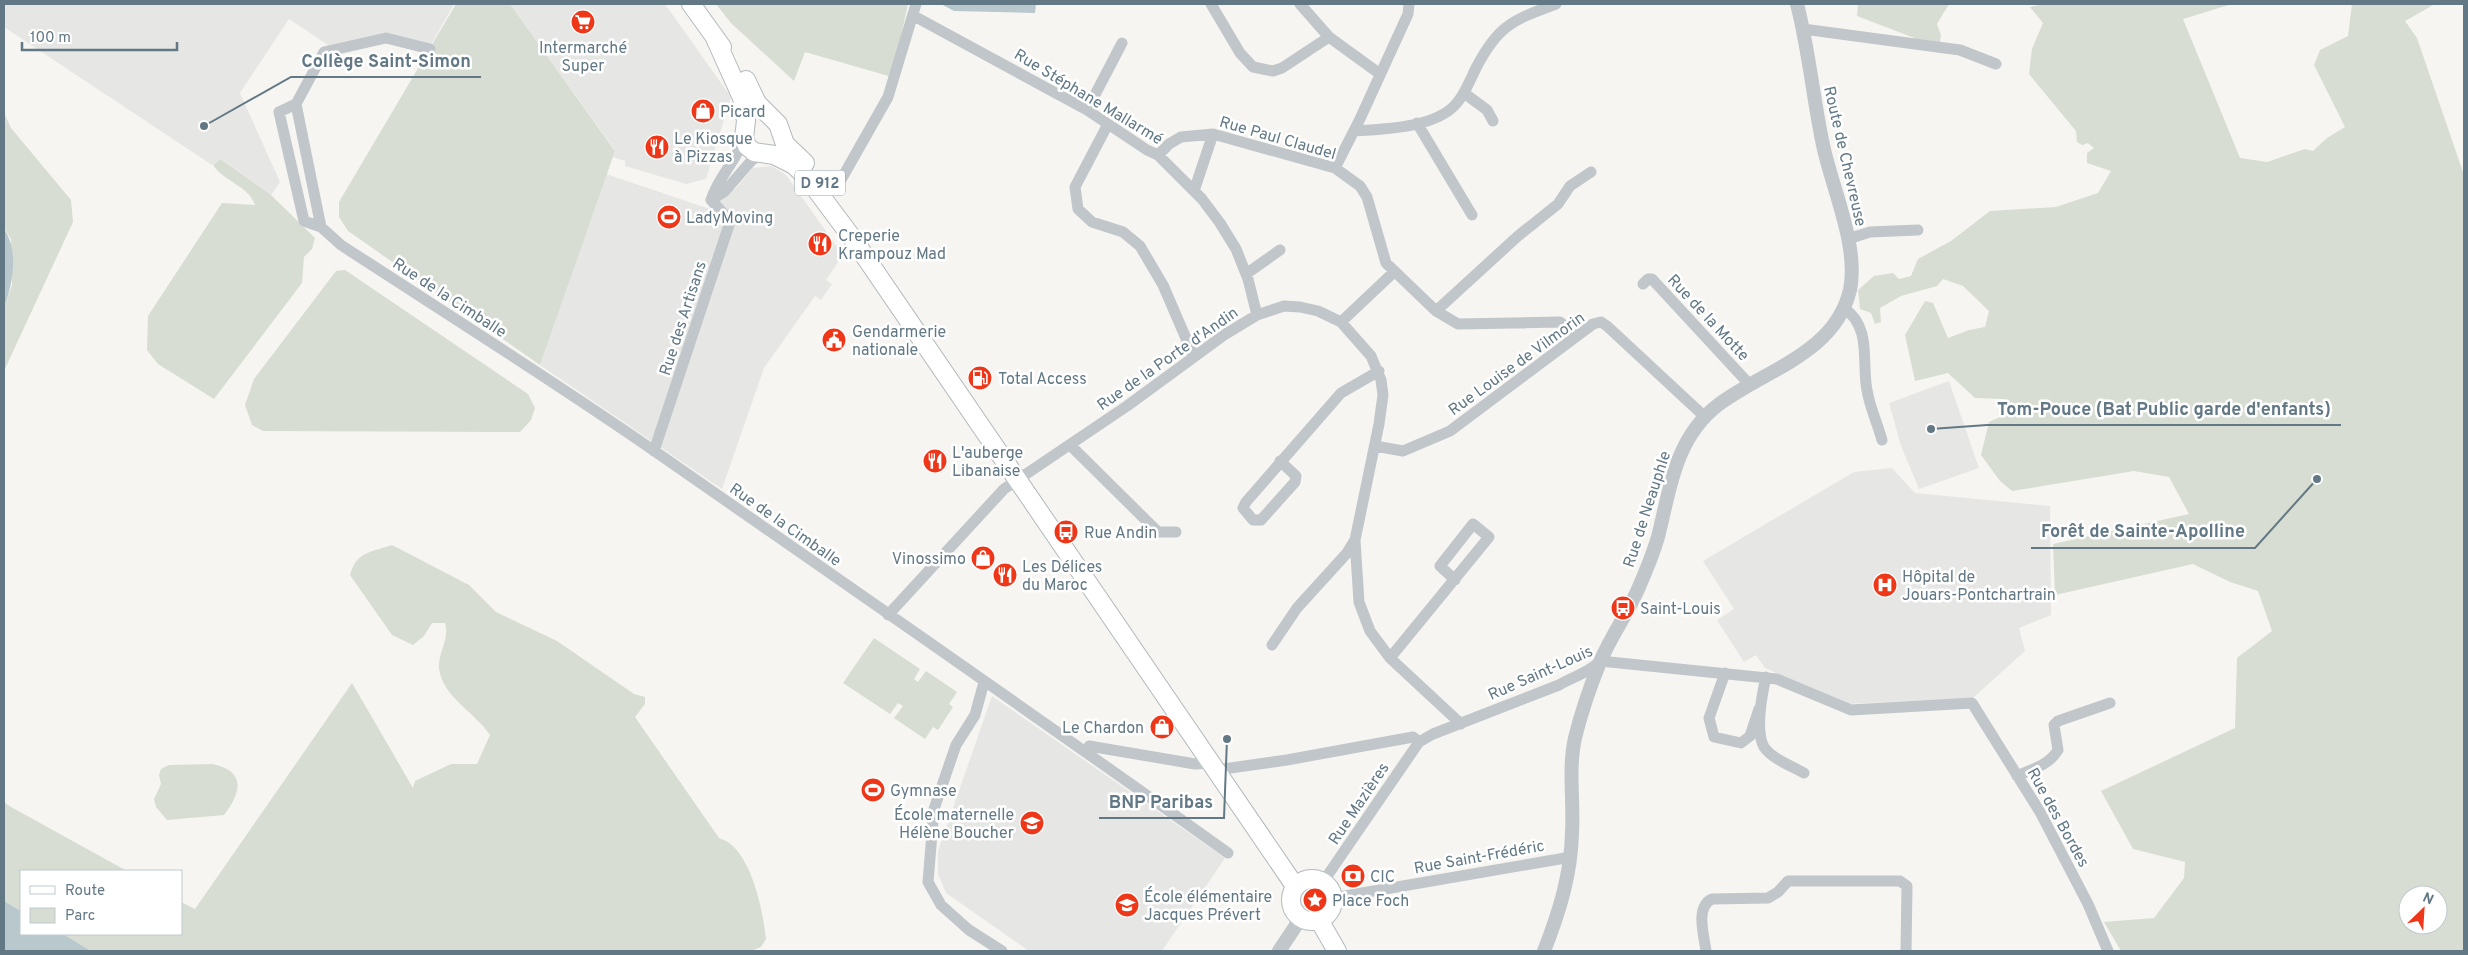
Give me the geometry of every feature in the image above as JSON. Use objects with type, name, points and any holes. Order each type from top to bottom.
[{"type":"main road","name":"D 912","points":[[692,4],[715,38],[738,66],[757,103],[778,126],[786,144],[806,165],[827,194],[853,239],[1016,481],[1295,886]]},
{"type":"main road","name":"D 912","points":[[715,38],[742,98],[745,133]]},
{"type":"main road","points":[[760,116],[778,126],[779,144],[765,154],[749,148],[745,133],[752,120],[760,116]]},
{"type":"main road","name":"D 912","points":[[765,154],[786,159],[800,171],[853,239]]},
{"type":"main road","points":[[1311,878],[1323,882],[1328,886],[1333,898],[1330,911],[1319,920],[1301,918],[1290,904],[1290,897],[1295,886],[1311,878]]},
{"type":"main road","points":[[1319,920],[1337,951]]},
{"type":"street","points":[[1211,4],[1240,53],[1253,67],[1273,71],[1282,68],[1329,37]]},
{"type":"street","points":[[1300,4],[1329,37],[1380,74]]},
{"type":"street","points":[[1335,168],[1408,14],[1409,4]]},
{"type":"street","points":[[1354,131],[1395,128],[1417,124],[1438,116],[1455,105],[1497,33],[1518,18],[1556,4]]},
{"type":"street","name":"Route de Chevreuse","points":[[1797,4],[1824,148],[1848,239],[1852,267],[1850,289],[1842,311]]},
{"type":"street","points":[[827,194],[842,178],[888,97],[915,10]]},
{"type":"street","name":"Rue Stéphane Mallarmé","points":[[915,10],[1088,110],[1147,150],[1158,155],[1194,191],[1220,223],[1236,249],[1246,274],[1257,315]]},
{"type":"street","points":[[1803,29],[1960,50],[1996,64]]},
{"type":"street","points":[[321,227],[296,104],[324,52],[386,38],[430,49]]},
{"type":"street","points":[[1088,110],[1122,43]]},
{"type":"street","points":[[1464,92],[1487,110],[1493,121]]},
{"type":"street","name":"Rue de la Cimballe","points":[[296,104],[279,112],[304,221],[321,227],[341,245],[654,451],[984,682],[1086,751],[1228,854]]},
{"type":"street","points":[[1108,124],[1075,187],[1078,209],[1092,222],[1124,232],[1140,246],[1163,285],[1194,357]]},
{"type":"street","points":[[1417,124],[1472,215]]},
{"type":"street","points":[[711,200],[716,182],[738,154],[745,133]]},
{"type":"street","points":[[1194,191],[1212,134]]},
{"type":"street","name":"Rue Paul Claudel","points":[[1158,155],[1169,144],[1181,137],[1212,134],[1335,168],[1360,186],[1367,197],[1382,252],[1394,272],[1436,311],[1458,324],[1560,322],[1577,336]]},
{"type":"street","points":[[711,200],[725,191],[752,160],[765,154]]},
{"type":"street","points":[[1436,311],[1518,236],[1558,204],[1570,186],[1591,172]]},
{"type":"street","name":"Rue des Artisans","points":[[654,451],[729,226],[724,214],[711,200]]},
{"type":"street","points":[[1848,239],[1870,232],[1918,230]]},
{"type":"street","points":[[1246,274],[1280,250]]},
{"type":"street","points":[[1341,322],[1394,272]]},
{"type":"street","name":"Rue de la Motte","points":[[1643,284],[1648,279],[1652,279],[1750,385]]},
{"type":"street","name":"Rue de la Porte d'Andin","points":[[888,615],[1004,489],[1070,445],[1224,335],[1257,315],[1284,306],[1300,307],[1318,311],[1341,322],[1361,342],[1371,356],[1378,371],[1383,395],[1375,446],[1355,540],[1359,602],[1370,631],[1390,658],[1461,724]]},
{"type":"street","points":[[1842,311],[1855,320],[1864,337],[1867,394],[1882,440]]},
{"type":"street","name":"Rue de Neauphle","points":[[1544,951],[1564,894],[1571,856],[1571,780],[1574,742],[1600,661],[1629,609],[1657,541],[1669,488],[1680,456],[1691,435],[1705,417],[1718,405],[1750,385],[1775,373],[1818,342],[1842,311]]},
{"type":"street","name":"Rue Louise de Vilmorin","points":[[1375,446],[1403,451],[1450,432],[1593,324],[1601,322],[1705,417]]},
{"type":"street","points":[[1280,461],[1296,476],[1295,482],[1260,520],[1253,520],[1244,508],[1246,502],[1280,461],[1341,393],[1378,371]]},
{"type":"street","points":[[1070,445],[1158,532],[1176,532]]},
{"type":"street","points":[[1390,658],[1455,580],[1489,537],[1473,524],[1440,566],[1455,580]]},
{"type":"street","points":[[1272,645],[1296,608],[1347,552],[1355,540]]},
{"type":"street","name":"Rue Saint-Louis","points":[[1086,751],[1089,746],[1213,767],[1287,760],[1413,737],[1419,742],[1559,685],[1577,674],[1586,673],[1600,661],[1777,678],[1851,710],[1972,703]]},
{"type":"street","points":[[1725,673],[1709,718],[1714,737],[1741,743],[1750,736],[1759,709],[1766,677]]},
{"type":"street","points":[[984,682],[975,715],[956,745],[934,809],[928,882],[941,905],[969,930],[1002,951]]},
{"type":"street","name":"Rue des Bordes","points":[[1972,703],[2040,812],[2088,904],[2108,951]]},
{"type":"street","points":[[2017,776],[2043,765],[2054,757],[2058,750],[2053,730],[2054,725],[2058,721],[2110,703]]},
{"type":"street","points":[[1759,709],[1764,746],[1772,755],[1804,772]]},
{"type":"street","name":"Rue Mazières","points":[[1323,882],[1419,742]]},
{"type":"street","name":"Rue Saint-Frédéric","points":[[1333,898],[1571,856]]},
{"type":"street","points":[[1706,951],[1702,909],[1706,902],[1712,899],[1768,898],[1778,892],[1788,881],[1900,881],[1907,886],[1906,951]]},
{"type":"street","points":[[1279,951],[1301,918]]},
{"type":"shaded area","points":[[4,4],[454,4],[428,50],[387,37],[340,53],[289,19],[240,93],[280,182],[271,195],[222,159],[212,165],[4,27]]},
{"type":"shaded area","points":[[510,4],[665,4],[731,97],[706,179],[686,184],[625,166],[625,161],[613,157],[615,150]]},
{"type":"shaded area","points":[[941,4],[1036,4],[1035,13],[954,11]]},
{"type":"shaded area","points":[[772,166],[786,175],[843,255],[826,280],[832,284],[821,300],[815,296],[764,368],[722,489],[540,365],[606,174],[710,209],[737,187],[753,168]]},
{"type":"shaded area","points":[[4,229],[12,247],[13,267],[10,288],[4,307]]},
{"type":"shaded area","points":[[1949,381],[1979,468],[1919,489],[1901,446],[1889,403]]},
{"type":"shaded area","name":"Hôpital de Jouars-Pontchartrain","points":[[1892,468],[1915,493],[2050,506],[2051,615],[2019,628],[2025,651],[1973,698],[1847,704],[1765,668],[1756,655],[1744,662],[1717,620],[1734,609],[1703,561],[1854,472]]},
{"type":"shaded area","name":"École maternelle Hélène Boucher","points":[[992,696],[1225,858],[1162,951],[1029,951],[946,893],[938,874],[938,851]]},
{"type":"shaded area","points":[[4,901],[20,910],[20,935],[65,935],[91,951],[4,951]]},
{"type":"green space","points":[[456,4],[510,4],[615,151],[540,365],[348,231],[339,217],[339,202]]},
{"type":"green space","points":[[716,4],[908,4],[892,77],[805,52],[794,81],[731,23]]},
{"type":"green space","points":[[1858,4],[1949,4],[1937,24],[1941,35],[1940,42],[1917,39],[1857,16]]},
{"type":"green space","points":[[2045,4],[2232,4],[2183,19],[2240,158],[2267,162],[2305,149],[2313,151],[2327,138],[2345,127],[2314,65],[2320,50],[2348,36],[2352,4],[2435,4],[2405,21],[2417,38],[2464,175],[2464,951],[2121,951],[2104,922],[2154,918],[2184,878],[2185,862],[2133,849],[2101,791],[2235,728],[2237,658],[2272,631],[2258,591],[2230,582],[2193,564],[2055,595],[2053,544],[2189,514],[2169,477],[2134,471],[2012,491],[2000,481],[1981,455],[1989,422],[2009,413],[2003,399],[1975,398],[1948,373],[1915,381],[1905,335],[1925,301],[1933,303],[1948,338],[1969,330],[1985,327],[1989,311],[1963,286],[1943,279],[1937,286],[1901,296],[1880,308],[1881,322],[1875,324],[1871,313],[1860,309],[1858,290],[1874,276],[1893,273],[1899,279],[1911,276],[1918,259],[1951,241],[1990,211],[2056,207],[2098,193],[2111,171],[2087,163],[2087,153],[2094,148],[2088,143],[2082,145],[2077,142],[2076,131],[2029,74],[2032,49],[2043,23],[2030,7]]},
{"type":"green space","points":[[4,113],[11,128],[71,200],[73,222],[4,371],[4,307],[12,285],[11,239],[4,228]]},
{"type":"green space","points":[[221,159],[271,195],[315,238],[312,249],[304,257],[302,283],[214,399],[158,364],[147,350],[148,316],[222,203],[255,205],[252,198],[242,188],[223,176],[213,165]]},
{"type":"green space","points":[[345,270],[528,394],[535,408],[531,420],[520,432],[263,431],[252,425],[245,405],[254,379],[336,271]]},
{"type":"green space","points":[[392,545],[469,585],[496,612],[557,641],[634,694],[645,697],[645,704],[635,717],[719,838],[730,844],[747,867],[762,913],[766,939],[761,947],[751,951],[91,951],[65,935],[182,935],[182,902],[195,909],[352,683],[413,788],[415,781],[451,764],[477,764],[490,735],[452,696],[441,678],[439,662],[446,635],[445,623],[432,623],[424,636],[413,645],[392,635],[350,575],[360,557]]},
{"type":"green space","points":[[874,638],[920,669],[914,679],[918,682],[926,671],[957,692],[949,704],[953,707],[938,730],[933,727],[925,739],[894,718],[903,706],[898,703],[890,714],[843,683]]},
{"type":"green space","points":[[212,764],[223,767],[231,772],[236,777],[238,784],[234,799],[224,815],[167,820],[156,807],[154,799],[161,784],[159,775],[161,769],[169,765]]},
{"type":"green space","points":[[4,802],[125,870],[20,870],[20,910],[4,901]]},
{"type":"place","name":"Intermarché Super","points":[[583,22]]},
{"type":"place","name":"Picard","points":[[703,111]]},
{"type":"place","name":"Collège Saint-Simon","points":[[204,126]]},
{"type":"place","name":"Le Kiosque à Pizzas","points":[[657,147]]},
{"type":"place","name":"LadyMoving","points":[[669,217]]},
{"type":"place","name":"Creperie Krampouz Mad","points":[[820,244]]},
{"type":"place","name":"Gendarmerie nationale","points":[[834,340]]},
{"type":"place","name":"Total Access","points":[[980,378]]},
{"type":"place","name":"Tom-Pouce (Bat Public garde d'enfants)","points":[[1931,429]]},
{"type":"place","name":"L'auberge Libanaise","points":[[935,461]]},
{"type":"place","name":"Forêt de Sainte-Apolline","points":[[2317,479]]},
{"type":"place","name":"Rue Andin","points":[[1066,532]]},
{"type":"place","name":"Vinossimo","points":[[983,558]]},
{"type":"place","name":"Les Délices du Maroc","points":[[1005,575]]},
{"type":"place","name":"Hôpital de Jouars-Pontchartrain","points":[[1885,585]]},
{"type":"place","name":"Saint-Louis","points":[[1623,608]]},
{"type":"place","name":"Le Chardon","points":[[1162,727]]},
{"type":"place","name":"BNP Paribas","points":[[1227,739]]},
{"type":"place","name":"Gymnase","points":[[873,790]]},
{"type":"place","name":"École maternelle Hélène Boucher","points":[[1032,823]]},
{"type":"place","name":"CIC","points":[[1353,876]]},
{"type":"place","name":"Place Foch","points":[[1315,900]]},
{"type":"place","name":"École élémentaire Jacques Prévert","points":[[1127,905]]}]
